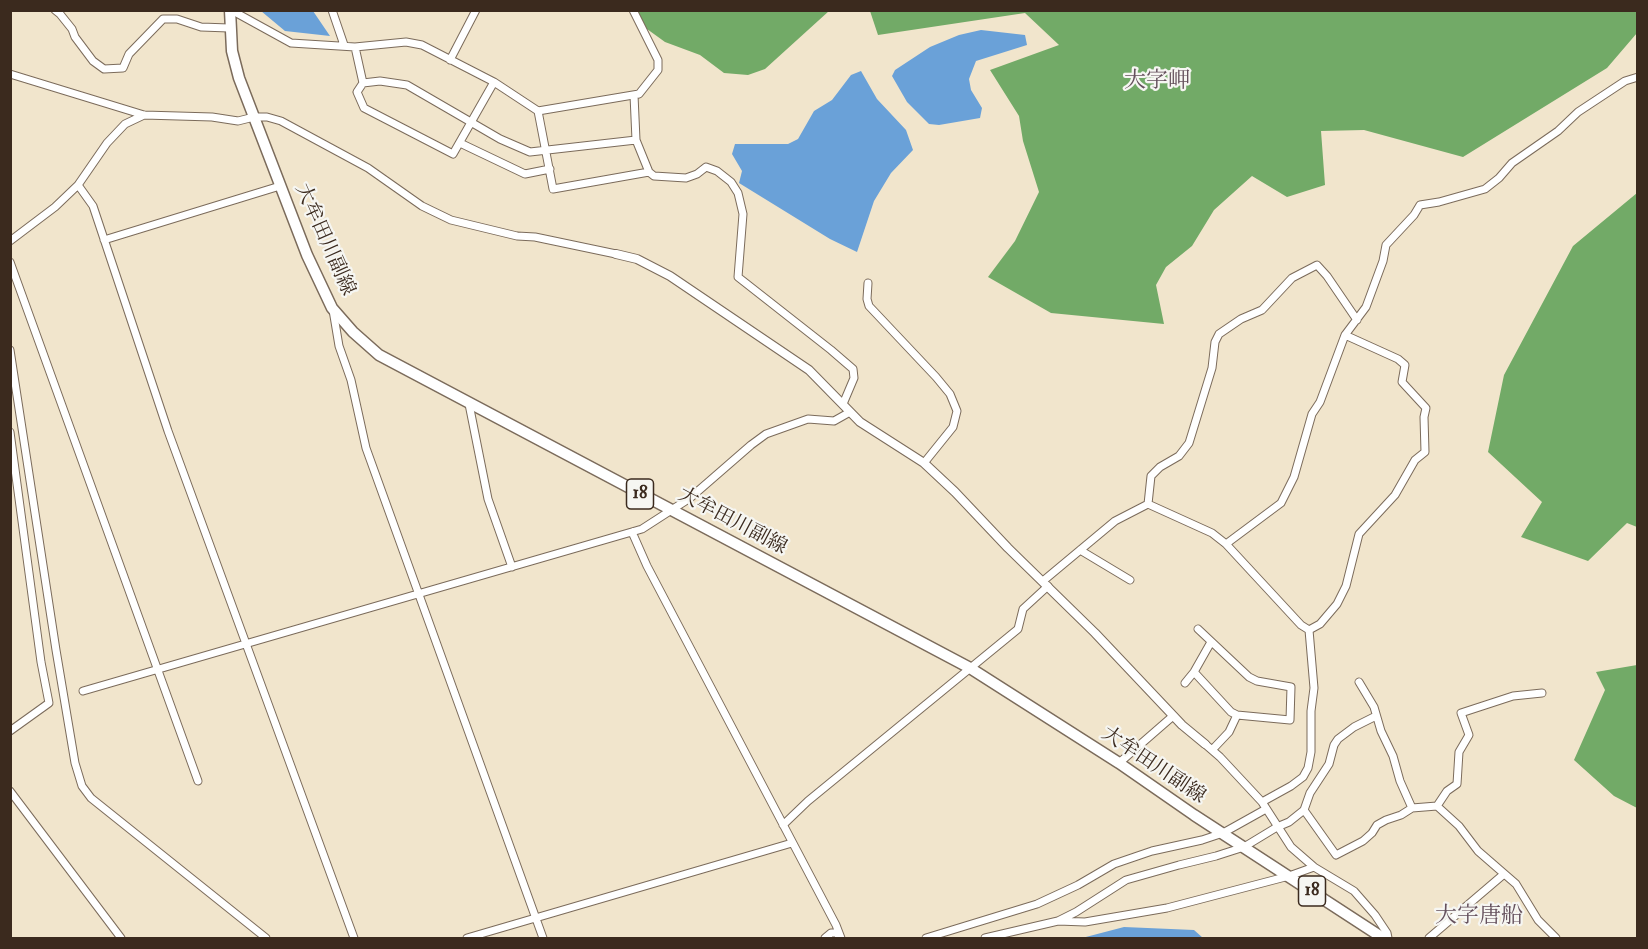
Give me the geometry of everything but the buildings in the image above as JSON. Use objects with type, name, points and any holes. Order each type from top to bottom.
[{"type":"main road","name":"大牟田川副線","points":[[230,10],[229,28],[232,51],[239,78],[307,255],[332,308],[353,332],[379,355],[970,668],[1119,763],[1385,939]]},
{"type":"street","points":[[55,10],[72,28],[75,37],[93,60],[104,69],[123,68],[129,54],[163,19],[177,19],[201,27],[229,28]]},
{"type":"street","points":[[230,10],[291,43],[355,47],[406,42],[422,45],[494,82],[538,111],[639,94],[657,70],[658,60],[633,10]]},
{"type":"street","points":[[332,10],[344,45]]},
{"type":"street","points":[[450,60],[476,10]]},
{"type":"street","points":[[355,47],[363,83],[357,92],[364,108],[453,154],[494,82]]},
{"type":"street","points":[[10,75],[144,115],[212,117],[238,121],[254,117],[281,120],[368,168],[422,206],[451,220],[517,236],[535,237],[638,259],[670,276],[809,370],[860,422],[924,463],[1095,633],[1173,716],[1208,747],[1262,802],[1291,847],[1314,867],[1354,891],[1387,933],[1385,939]]},
{"type":"street","points":[[1226,544],[1281,503],[1294,477],[1312,414],[1320,402],[1345,335],[1366,307],[1383,261],[1386,245],[1414,215],[1420,205],[1485,189],[1512,163],[1558,131],[1578,112],[1625,81],[1638,77]]},
{"type":"street","points":[[363,83],[380,81],[407,85],[500,139],[530,152],[636,140]]},
{"type":"street","points":[[634,95],[636,140],[649,172],[654,176],[686,178],[706,167],[717,171],[731,182],[738,193],[742,214],[738,277],[853,369],[854,378],[843,404]]},
{"type":"street","points":[[538,111],[553,189],[649,172]]},
{"type":"street","points":[[10,241],[41,220],[78,185],[107,143],[125,124],[144,115]]},
{"type":"street","points":[[460,143],[525,174],[550,170]]},
{"type":"street","points":[[78,185],[93,206],[168,431],[354,939]]},
{"type":"street","points":[[104,240],[280,186]]},
{"type":"street","points":[[10,262],[198,781]]},
{"type":"street","points":[[1148,504],[1151,476],[1160,467],[1179,456],[1188,443],[1212,368],[1215,342],[1219,334],[1262,310],[1292,278],[1317,265],[1328,276],[1357,320]]},
{"type":"street","points":[[868,283],[869,306],[936,377],[950,394],[957,411],[953,427],[924,463]]},
{"type":"street","points":[[332,308],[339,346],[351,380],[366,448],[543,939]]},
{"type":"street","points":[[1309,630],[1320,624],[1342,595],[1359,534],[1395,495],[1415,460],[1425,452],[1426,408],[1402,382],[1405,365],[1398,359],[1345,335]]},
{"type":"street","points":[[10,350],[52,628],[75,763],[82,786],[91,798],[266,939]]},
{"type":"street","points":[[469,404],[488,499],[512,567]]},
{"type":"street","points":[[83,692],[642,529],[672,511],[766,434],[808,419],[834,421],[850,412]]},
{"type":"street","points":[[10,432],[49,703],[10,731]]},
{"type":"street","points":[[1148,504],[1212,533],[1226,544],[1281,606],[1309,630]]},
{"type":"street","points":[[783,825],[808,801],[1018,629],[1023,609],[1080,550],[1115,521],[1148,504]]},
{"type":"street","points":[[632,532],[647,566],[836,925],[840,938]]},
{"type":"street","points":[[1080,550],[1130,580]]},
{"type":"street","points":[[1194,672],[1231,712],[1237,715],[1290,720],[1291,687],[1257,681],[1198,629]]},
{"type":"street","points":[[1262,802],[1292,786],[1308,768],[1314,688],[1309,630]]},
{"type":"street","points":[[1185,683],[1211,642]]},
{"type":"street","points":[[1359,682],[1374,707],[1412,808]]},
{"type":"street","points":[[1437,806],[1456,784],[1459,752],[1469,735],[1461,712],[1513,696],[1542,693]]},
{"type":"street","points":[[1208,747],[1229,732],[1237,715]]},
{"type":"street","points":[[1119,763],[1173,716]]},
{"type":"street","points":[[985,939],[1058,921],[1126,880],[1216,856],[1289,822],[1304,810],[1310,793],[1329,764],[1338,739],[1354,727],[1376,716]]},
{"type":"street","points":[[10,791],[121,939]]},
{"type":"street","points":[[1304,810],[1336,855],[1363,840],[1372,833],[1377,825],[1386,820],[1412,808],[1437,806],[1459,826],[1478,851],[1516,884],[1538,920],[1556,939]]},
{"type":"street","points":[[926,939],[1037,904],[1078,885],[1114,864],[1152,851],[1225,834],[1266,809]]},
{"type":"street","points":[[467,939],[792,843]]},
{"type":"street","points":[[1058,921],[1085,922],[1167,908],[1314,867]]},
{"type":"street","points":[[1429,939],[1504,874]]},
{"type":"street","points":[[825,939],[831,933],[837,933],[840,938]]},
{"type":"green space","points":[[1637,10],[1637,33],[1607,68],[1463,157],[1364,130],[1321,131],[1325,185],[1287,197],[1252,176],[1214,210],[1192,246],[1166,267],[1156,285],[1164,324],[1051,313],[988,277],[1015,241],[1039,192],[1023,141],[1019,116],[990,70],[1059,45],[1025,13],[878,35],[870,11]]},
{"type":"green space","points":[[634,11],[829,11],[765,69],[748,75],[724,73],[700,55],[665,42],[647,29]]},
{"type":"green space","points":[[1637,193],[1637,527],[1627,523],[1588,561],[1521,537],[1542,502],[1488,452],[1504,375],[1573,246]]},
{"type":"green space","points":[[1638,665],[1637,808],[1614,796],[1574,760],[1605,690],[1596,672]]},
{"type":"water","points":[[261,11],[313,11],[330,36],[285,31]]},
{"type":"water","points":[[981,30],[1025,35],[1027,45],[976,61],[969,79],[971,90],[982,108],[980,118],[939,125],[929,124],[907,102],[892,76],[895,70],[930,47],[959,35]]},
{"type":"water","points":[[861,71],[877,99],[906,130],[913,150],[891,173],[874,201],[857,252],[830,239],[739,183],[742,171],[732,154],[735,144],[788,144],[798,139],[814,111],[832,100],[851,75]]},
{"type":"water","points":[[1124,927],[1194,930],[1203,938],[1082,938]]},
{"type":"district","name":"大字岬","points":[[1157,82]]},
{"type":"district","name":"大字唐船","points":[[1479,917]]}]
